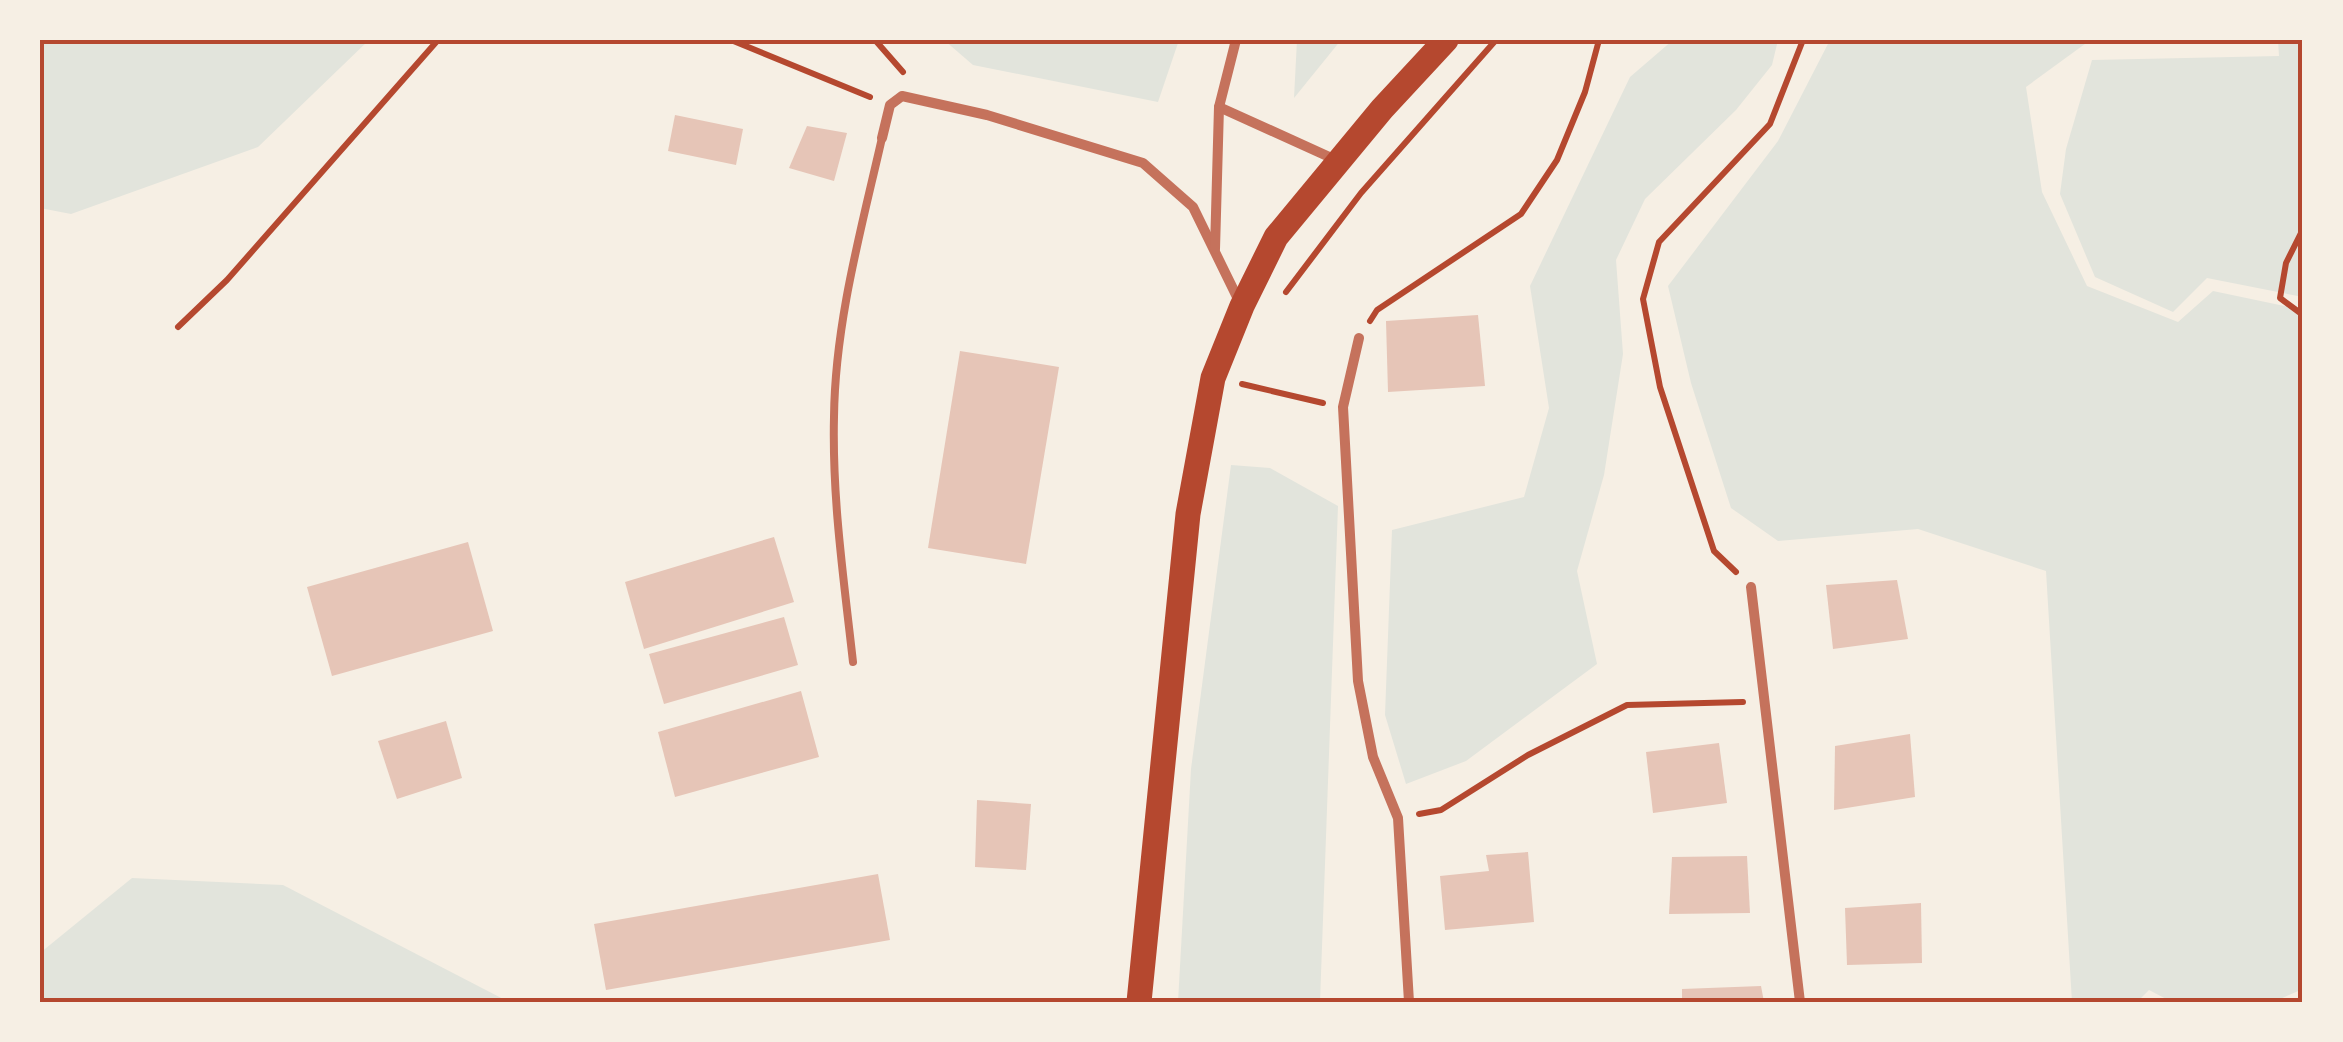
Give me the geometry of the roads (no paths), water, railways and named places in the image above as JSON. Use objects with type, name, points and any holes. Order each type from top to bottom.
[{"type":"main road","points":[[1139,1002],[1188,514],[1213,378],[1276,237],[1446,40]]},
{"type":"street","points":[[1216,250],[1218,107],[1236,40]]},
{"type":"street","points":[[882,138],[890,105],[902,96],[987,114],[1143,163],[1193,207],[1242,306]]},
{"type":"street","points":[[1218,107],[1338,161]]},
{"type":"street","points":[[1359,338],[1343,407],[1358,681],[1373,757],[1398,818],[1408,1002]]},
{"type":"street","points":[[1751,586],[1800,1002]]},
{"type":"lane","points":[[853,662],[838,532],[834,416],[845,302],[882,138]]}]
